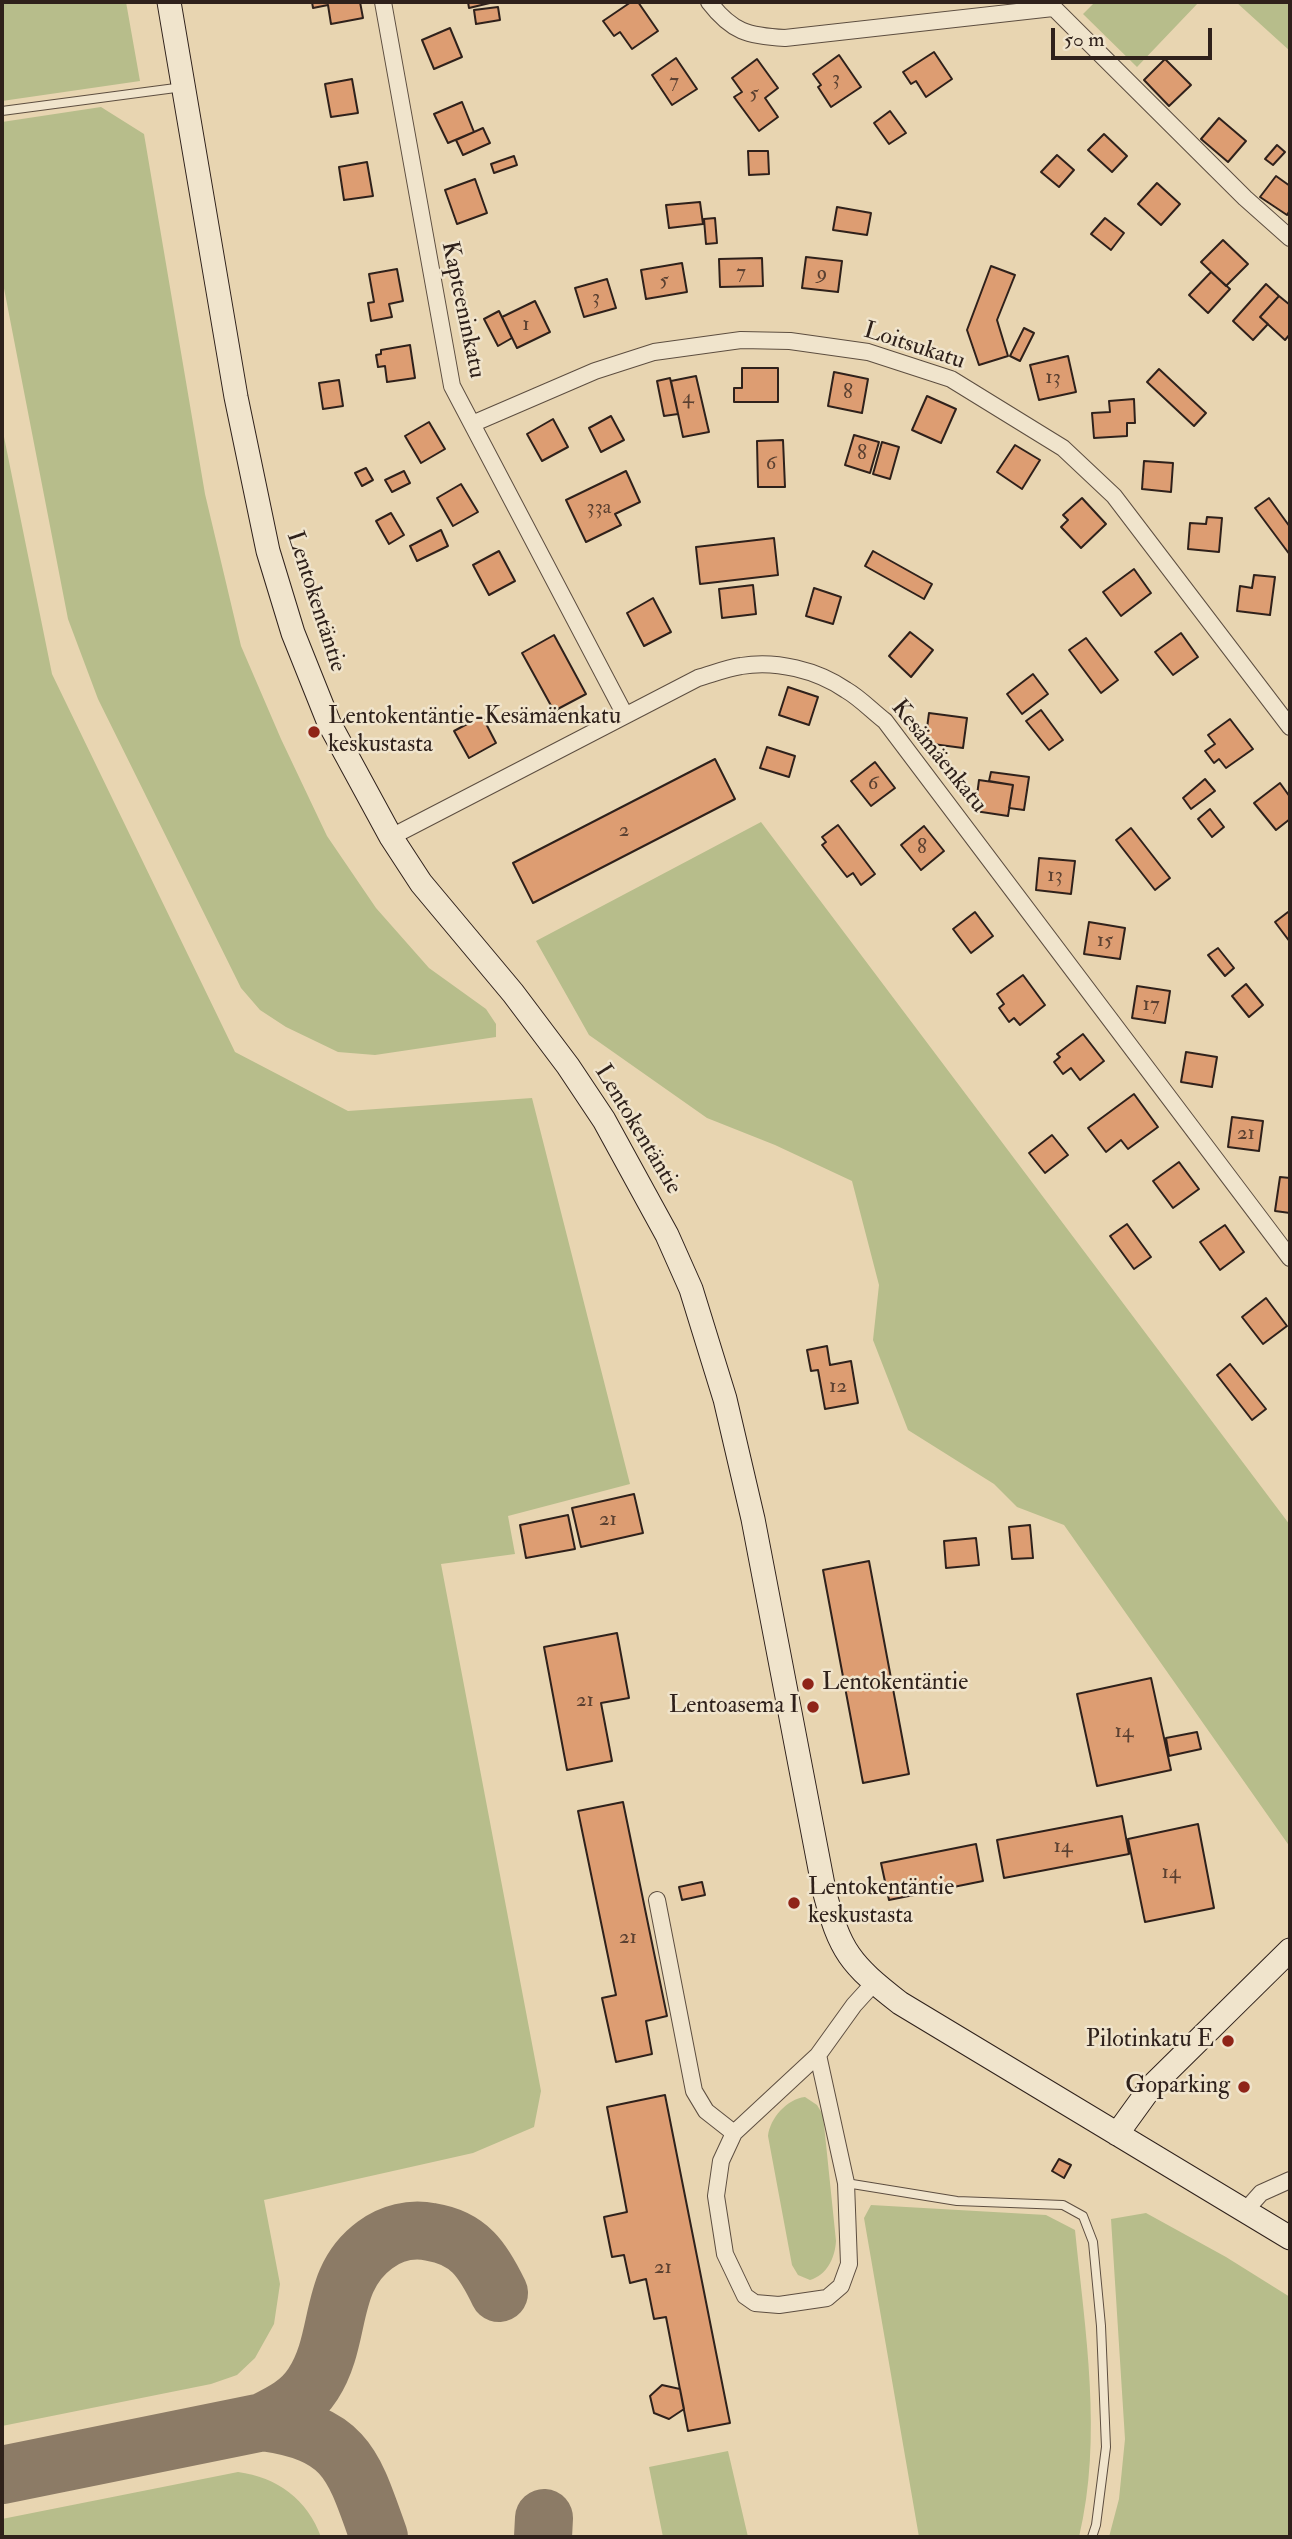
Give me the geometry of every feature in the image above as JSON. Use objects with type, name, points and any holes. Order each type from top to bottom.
[{"type":"street","name":"Lentokentäntie","points":[[169,2],[236,397],[268,551],[293,634],[329,723],[391,838],[421,883],[568,1066],[604,1120],[654,1210],[691,1289],[725,1399],[753,1519],[824,1890],[834,1926],[846,1952],[859,1970],[909,2009],[1290,2238]]},
{"type":"street","name":"Kapteeninkatu","points":[[383,2],[452,386],[625,715]]},
{"type":"street","points":[[709,2],[725,22],[745,34],[785,38],[1051,5],[1245,198],[1290,238]]},
{"type":"street","name":"Loitsukatu","points":[[472,424],[595,371],[654,352],[741,340],[790,341],[868,352],[951,379],[1063,448],[1114,496],[1290,727]]},
{"type":"street","name":"Kesämäenkatu","points":[[391,838],[698,678],[740,666],[764,664],[788,667],[819,676],[846,690],[885,721],[1290,1258]]},
{"type":"street","points":[[657,1900],[694,2091],[706,2111],[734,2133]]},
{"type":"street","points":[[1117,2134],[1151,2087],[1290,1950]]},
{"type":"street","points":[[818,2055],[846,2183],[849,2264],[841,2286],[827,2298],[779,2305],[755,2302],[744,2296],[725,2254],[716,2196],[721,2161],[734,2133],[818,2055],[854,2005],[874,1983]]},
{"type":"street","points":[[1245,2211],[1261,2193],[1290,2180]]},
{"type":"lane","points":[[2,111],[183,87]]},
{"type":"lane","points":[[846,2183],[957,2200],[1063,2205],[1083,2216],[1093,2242],[1101,2326],[1106,2447],[1096,2525],[1092,2537]]},
{"type":"green space","points":[[2,2],[126,2],[140,81],[2,101]]},
{"type":"green space","points":[[1095,2],[1199,2],[1137,67],[1083,14]]},
{"type":"green space","points":[[1236,2],[1290,2],[1290,51]]},
{"type":"green space","points":[[101,107],[144,134],[205,494],[241,646],[327,836],[376,908],[429,968],[486,1009],[496,1024],[496,1037],[375,1055],[338,1052],[286,1027],[260,1010],[241,988],[98,699],[68,619],[2,278],[2,122]]},
{"type":"green space","points":[[2,427],[52,674],[235,1052],[348,1111],[532,1098],[630,1484],[508,1516],[515,1554],[441,1564],[541,2091],[534,2127],[473,2153],[264,2200],[280,2284],[274,2324],[255,2358],[237,2375],[211,2384],[2,2426]]},
{"type":"green space","points":[[761,822],[1290,1525],[1290,1847],[1064,1525],[1017,1507],[994,1484],[908,1430],[873,1340],[879,1285],[852,1181],[775,1145],[707,1118],[589,1035],[536,941]]},
{"type":"green space","points":[[805,2097],[817,2105],[823,2115],[836,2241],[829,2265],[816,2278],[810,2280],[798,2275],[792,2265],[768,2136],[780,2110],[792,2101]]},
{"type":"green space","points":[[871,2205],[1046,2215],[1075,2230],[1087,2345],[1091,2423],[1086,2499],[1079,2537],[919,2537],[864,2218]]},
{"type":"green space","points":[[1146,2213],[1226,2257],[1290,2297],[1290,2537],[1109,2537],[1119,2499],[1125,2439],[1111,2219]]},
{"type":"green space","points":[[728,2451],[748,2537],[663,2537],[649,2467]]},
{"type":"green space","points":[[238,2472],[266,2479],[289,2492],[308,2512],[321,2537],[2,2537],[2,2519]]},
{"type":"building","points":[[312,2],[360,2],[363,18],[331,24],[328,5],[313,8]]},
{"type":"building","points":[[468,2],[494,2],[469,8]]},
{"type":"building","points":[[631,2],[638,2],[658,31],[632,49],[620,32],[614,36],[603,21]]},
{"type":"building","points":[[498,7],[500,20],[476,24],[474,10]]},
{"type":"building","points":[[450,28],[462,57],[434,69],[422,40]]},
{"type":"building","points":[[934,52],[952,79],[926,97],[916,81],[911,84],[903,72]]},
{"type":"building","points":[[839,55],[861,87],[831,107],[813,74]]},
{"type":"building","points":[[676,58],[697,89],[672,105],[652,75]]},
{"type":"building","points":[[757,59],[778,88],[765,98],[778,117],[759,131],[734,97],[742,92],[732,78]]},
{"type":"building","points":[[1165,59],[1191,85],[1169,106],[1144,80]]},
{"type":"building","points":[[352,79],[358,113],[331,117],[325,84]]},
{"type":"building","points":[[462,102],[474,132],[448,143],[434,114]]},
{"type":"building","points":[[890,111],[906,133],[889,144],[874,123]]},
{"type":"building","points":[[1219,118],[1246,141],[1228,162],[1201,139]]},
{"type":"building","points":[[483,128],[490,143],[463,155],[456,140]]},
{"type":"building","points":[[1104,134],[1127,156],[1112,172],[1088,150]]},
{"type":"building","points":[[1277,145],[1285,152],[1273,165],[1265,159]]},
{"type":"building","points":[[748,151],[768,151],[769,174],[749,175]]},
{"type":"building","points":[[1057,155],[1074,170],[1059,187],[1041,172]]},
{"type":"building","points":[[514,156],[517,165],[494,173],[491,164]]},
{"type":"building","points":[[367,162],[373,196],[344,200],[339,167]]},
{"type":"building","points":[[1276,176],[1290,186],[1290,210],[1287,215],[1260,197]]},
{"type":"building","points":[[475,179],[487,213],[457,224],[445,190]]},
{"type":"building","points":[[1157,183],[1180,204],[1161,225],[1138,204]]},
{"type":"building","points":[[700,202],[703,224],[669,228],[666,205]]},
{"type":"building","points":[[837,207],[871,213],[867,235],[833,230]]},
{"type":"building","points":[[715,218],[717,243],[706,244],[704,219]]},
{"type":"building","points":[[1105,218],[1124,233],[1111,250],[1091,234]]},
{"type":"building","points":[[1223,240],[1248,264],[1226,286],[1201,262]]},
{"type":"building","points":[[806,257],[842,261],[838,292],[802,288]]},
{"type":"building","points":[[762,258],[763,286],[720,287],[719,259]]},
{"type":"building","points":[[682,263],[687,292],[646,299],[641,270]]},
{"type":"building","points":[[991,266],[1015,275],[997,320],[1008,356],[979,365],[967,330]]},
{"type":"building","points":[[397,269],[403,301],[389,304],[392,317],[371,321],[368,303],[374,302],[369,274]]},
{"type":"building","points":[[1211,272],[1230,289],[1208,313],[1189,295]]},
{"type":"building","points":[[607,279],[616,308],[584,317],[575,288]]},
{"type":"building","points":[[1266,284],[1279,296],[1260,317],[1268,324],[1253,340],[1233,321]]},
{"type":"building","points":[[1279,296],[1290,305],[1290,334],[1285,340],[1260,317]]},
{"type":"building","points":[[535,301],[550,332],[517,348],[502,317]]},
{"type":"building","points":[[499,311],[512,338],[498,346],[484,319]]},
{"type":"building","points":[[1024,328],[1034,333],[1020,361],[1010,356]]},
{"type":"building","points":[[410,345],[415,378],[387,382],[385,366],[378,367],[376,355],[381,354],[381,350]]},
{"type":"building","points":[[1068,356],[1076,392],[1039,400],[1030,365]]},
{"type":"building","points":[[742,368],[778,368],[778,402],[734,402],[734,388],[742,388]]},
{"type":"building","points":[[1159,369],[1206,413],[1194,426],[1147,382]]},
{"type":"building","points":[[834,372],[868,379],[862,413],[828,406]]},
{"type":"building","points":[[696,376],[709,432],[683,437],[671,381]]},
{"type":"building","points":[[670,378],[678,414],[664,416],[657,381]]},
{"type":"building","points":[[339,380],[343,406],[323,409],[319,383]]},
{"type":"building","points":[[927,396],[956,409],[941,443],[912,430]]},
{"type":"building","points":[[1134,399],[1135,423],[1127,423],[1127,436],[1094,438],[1092,413],[1110,412],[1109,401]]},
{"type":"building","points":[[611,416],[624,440],[601,452],[589,428]]},
{"type":"building","points":[[553,419],[568,447],[542,461],[527,434]]},
{"type":"building","points":[[429,422],[445,449],[421,463],[405,436]]},
{"type":"building","points":[[854,435],[879,442],[870,473],[845,465]]},
{"type":"building","points":[[783,440],[785,487],[758,487],[757,441]]},
{"type":"building","points":[[882,442],[899,447],[890,479],[873,474]]},
{"type":"building","points":[[1015,445],[1040,460],[1022,489],[997,472]]},
{"type":"building","points":[[1144,461],[1173,463],[1171,492],[1142,489]]},
{"type":"building","points":[[366,468],[373,480],[362,486],[355,473]]},
{"type":"building","points":[[404,471],[410,483],[392,492],[385,480]]},
{"type":"building","points":[[626,471],[640,502],[615,514],[621,525],[586,542],[566,500]]},
{"type":"building","points":[[461,484],[478,512],[453,526],[437,498]]},
{"type":"building","points":[[1082,498],[1106,524],[1081,548],[1061,527],[1068,520],[1063,515]]},
{"type":"building","points":[[1269,498],[1290,527],[1290,555],[1255,508]]},
{"type":"building","points":[[391,513],[404,535],[389,544],[376,521]]},
{"type":"building","points":[[1207,517],[1222,518],[1219,552],[1188,549],[1190,523],[1206,524]]},
{"type":"building","points":[[441,530],[448,546],[417,561],[410,546]]},
{"type":"building","points":[[774,538],[778,575],[700,584],[696,547]]},
{"type":"building","points":[[499,551],[515,581],[489,595],[473,565]]},
{"type":"building","points":[[873,551],[932,584],[924,599],[865,566]]},
{"type":"building","points":[[1134,569],[1151,593],[1121,616],[1103,592]]},
{"type":"building","points":[[1254,575],[1275,577],[1270,615],[1237,611],[1240,586],[1252,588]]},
{"type":"building","points":[[753,585],[756,614],[722,618],[719,589]]},
{"type":"building","points":[[814,588],[841,597],[833,624],[806,616]]},
{"type":"building","points":[[653,598],[671,632],[644,646],[627,613]]},
{"type":"building","points":[[910,632],[933,650],[911,677],[889,656]]},
{"type":"building","points":[[1181,633],[1198,657],[1173,675],[1155,652]]},
{"type":"building","points":[[554,635],[586,694],[554,711],[522,653]]},
{"type":"building","points":[[1086,638],[1118,680],[1101,693],[1069,650]]},
{"type":"building","points":[[1033,674],[1048,694],[1022,714],[1007,694]]},
{"type":"building","points":[[788,687],[818,697],[809,725],[779,715]]},
{"type":"building","points":[[1041,710],[1063,740],[1049,750],[1026,721]]},
{"type":"building","points":[[929,713],[967,718],[963,748],[925,743]]},
{"type":"building","points":[[482,716],[496,743],[469,758],[454,731]]},
{"type":"building","points":[[1230,719],[1253,749],[1226,768],[1219,759],[1214,763],[1205,751],[1215,744],[1208,735]]},
{"type":"building","points":[[767,747],[795,756],[789,777],[760,768]]},
{"type":"building","points":[[715,759],[735,799],[533,903],[513,863]]},
{"type":"building","points":[[875,762],[895,788],[871,806],[851,781]]},
{"type":"building","points":[[991,772],[1029,777],[1024,810],[1009,808],[1013,785],[989,781]]},
{"type":"building","points":[[1205,779],[1215,791],[1191,809],[1183,798]]},
{"type":"building","points":[[979,780],[1013,785],[1008,816],[975,811]]},
{"type":"building","points":[[1280,783],[1290,797],[1290,819],[1276,830],[1254,803]]},
{"type":"building","points":[[1210,809],[1224,827],[1212,837],[1198,819]]},
{"type":"building","points":[[838,825],[875,874],[861,885],[853,873],[847,877],[822,845],[826,842],[822,837]]},
{"type":"building","points":[[924,826],[944,851],[921,870],[901,845]]},
{"type":"building","points":[[1131,828],[1170,878],[1155,890],[1116,840]]},
{"type":"building","points":[[1039,858],[1075,861],[1071,894],[1036,890]]},
{"type":"building","points":[[975,912],[993,936],[971,953],[953,929]]},
{"type":"building","points":[[1288,912],[1290,915],[1290,942],[1275,922]]},
{"type":"building","points":[[1089,922],[1125,928],[1120,959],[1084,954]]},
{"type":"building","points":[[1218,948],[1234,968],[1225,976],[1208,955]]},
{"type":"building","points":[[1023,975],[1045,1005],[1020,1025],[1014,1018],[1009,1022],[999,1008],[1004,1004],[997,994]]},
{"type":"building","points":[[1246,984],[1263,1005],[1249,1017],[1232,996]]},
{"type":"building","points":[[1137,986],[1170,991],[1165,1023],[1132,1018]]},
{"type":"building","points":[[1083,1034],[1104,1061],[1080,1080],[1071,1068],[1063,1074],[1054,1062],[1060,1057],[1057,1054]]},
{"type":"building","points":[[1186,1052],[1217,1057],[1212,1087],[1181,1082]]},
{"type":"building","points":[[1134,1094],[1158,1127],[1128,1149],[1121,1140],[1106,1152],[1088,1128]]},
{"type":"building","points":[[1232,1117],[1263,1121],[1259,1151],[1228,1147]]},
{"type":"building","points":[[1052,1135],[1068,1155],[1045,1173],[1029,1153]]},
{"type":"building","points":[[1179,1162],[1199,1189],[1173,1208],[1153,1181]]},
{"type":"building","points":[[1280,1177],[1290,1178],[1290,1213],[1275,1211]]},
{"type":"building","points":[[1127,1224],[1151,1257],[1134,1269],[1110,1236]]},
{"type":"building","points":[[1225,1225],[1244,1252],[1220,1270],[1200,1242]]},
{"type":"building","points":[[1266,1298],[1287,1326],[1263,1344],[1242,1317]]},
{"type":"building","points":[[827,1346],[830,1365],[851,1361],[858,1403],[825,1409],[818,1370],[811,1371],[807,1350]]},
{"type":"building","points":[[1230,1364],[1266,1409],[1252,1420],[1217,1375]]},
{"type":"building","points":[[634,1494],[643,1533],[581,1547],[572,1508]]},
{"type":"building","points":[[568,1515],[575,1549],[526,1558],[520,1525]]},
{"type":"building","points":[[1030,1525],[1033,1558],[1012,1559],[1009,1527]]},
{"type":"building","points":[[976,1538],[979,1565],[946,1568],[944,1541]]},
{"type":"building","points":[[869,1561],[909,1774],[863,1783],[823,1570]]},
{"type":"building","points":[[617,1633],[629,1698],[601,1703],[612,1761],[567,1770],[544,1647]]},
{"type":"building","points":[[1151,1678],[1171,1770],[1097,1786],[1077,1694]]},
{"type":"building","points":[[1197,1732],[1201,1749],[1169,1756],[1166,1738]]},
{"type":"building","points":[[623,1802],[667,2016],[646,2021],[652,2054],[616,2062],[602,1998],[616,1995],[578,1811]]},
{"type":"building","points":[[1122,1816],[1129,1854],[1004,1878],[997,1840]]},
{"type":"building","points":[[1198,1824],[1214,1908],[1145,1922],[1128,1839]]},
{"type":"building","points":[[976,1844],[983,1881],[889,1900],[881,1863]]},
{"type":"building","points":[[702,1882],[705,1895],[682,1900],[679,1887]]},
{"type":"building","points":[[665,2095],[730,2423],[688,2431],[666,2317],[654,2319],[646,2279],[630,2283],[624,2255],[612,2257],[604,2217],[627,2212],[607,2107]]},
{"type":"building","points":[[1059,2159],[1071,2165],[1064,2178],[1052,2171]]},
{"type":"building","points":[[662,2385],[680,2389],[684,2409],[669,2419],[654,2413],[650,2396]]},
{"type":"taxiway","points":[[2,2475],[263,2422],[284,2411],[308,2391],[322,2366],[349,2275],[360,2259],[375,2245],[394,2235],[424,2231],[455,2239],[473,2252],[487,2270],[499,2293]]},
{"type":"taxiway","points":[[263,2422],[291,2427],[330,2444],[353,2472],[379,2537]]},
{"type":"taxiway","points":[[543,2537],[544,2518]]},
{"type":"place","name":"Lentokentäntie-Kesämäenkatu keskustasta","points":[[314,732]]},
{"type":"place","name":"Lentokentäntie","points":[[808,1684]]},
{"type":"place","name":"Lentoasema I","points":[[813,1707]]},
{"type":"place","name":"Lentokentäntie keskustasta","points":[[794,1903]]},
{"type":"place","name":"Pilotinkatu E","points":[[1228,2041]]},
{"type":"place","name":"Goparking","points":[[1244,2087]]}]
